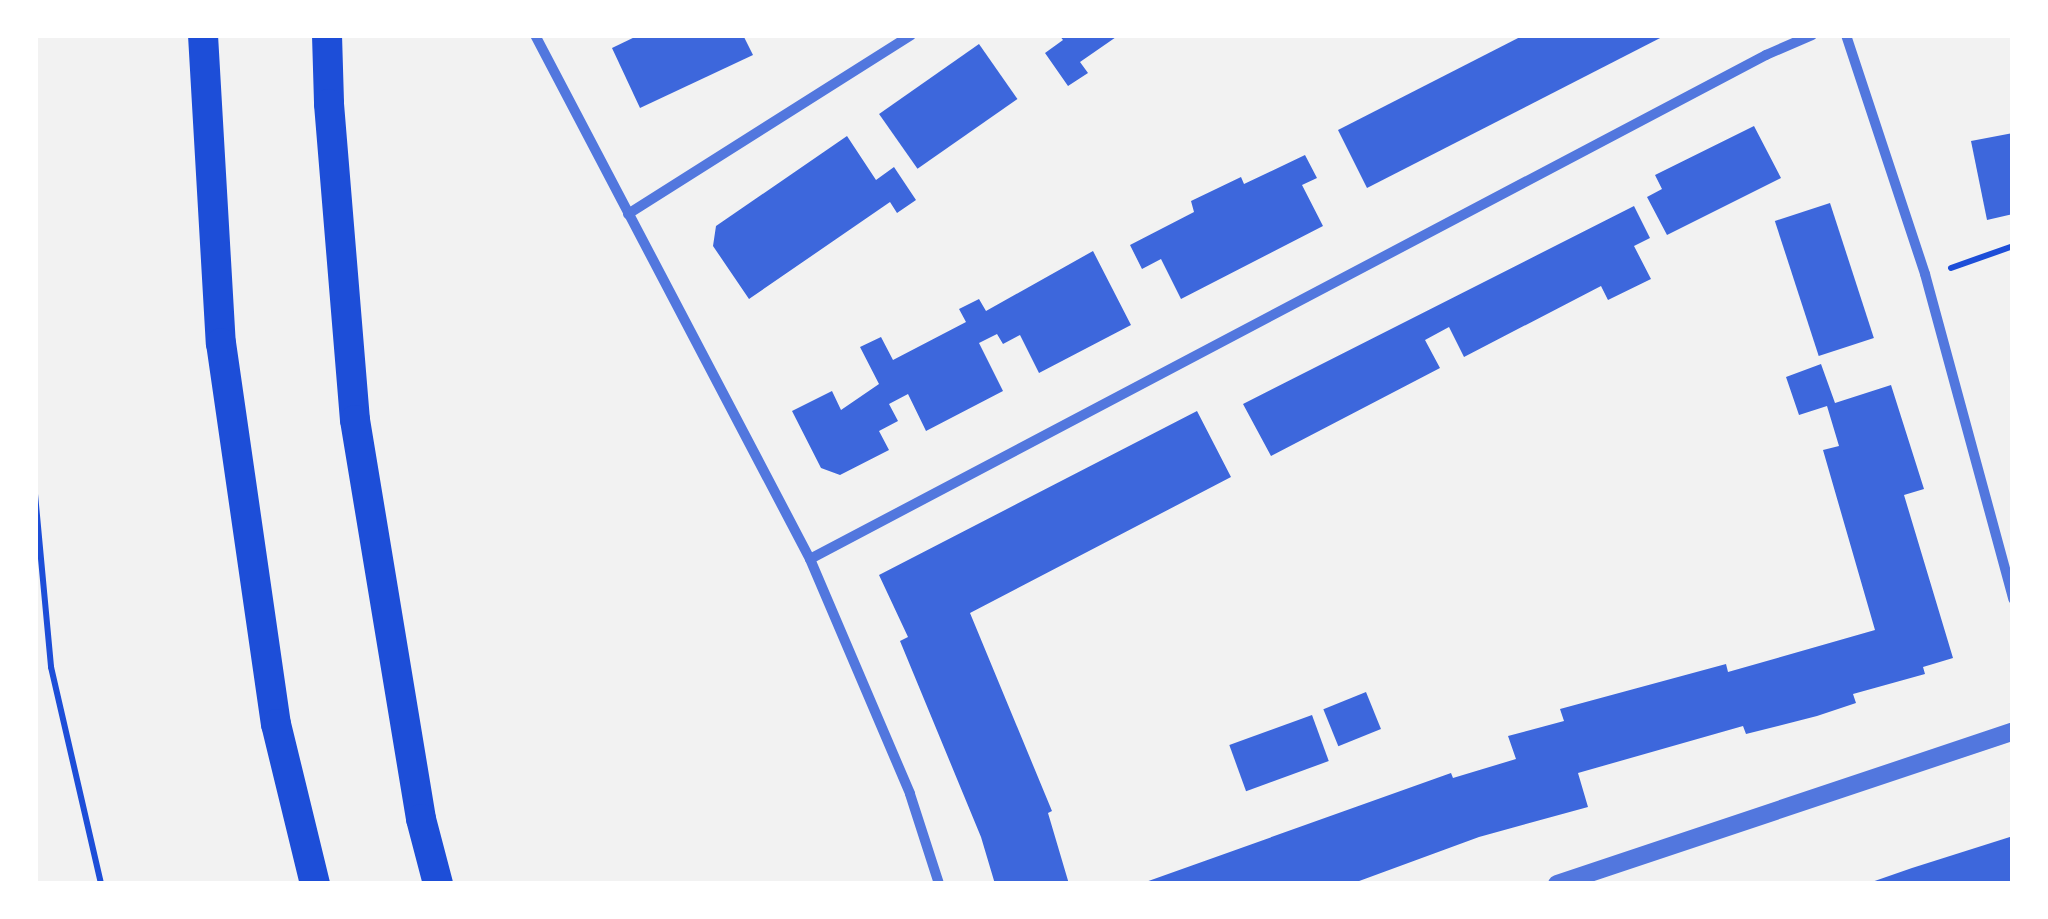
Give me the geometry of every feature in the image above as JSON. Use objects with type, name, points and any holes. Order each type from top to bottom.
[{"type":"highway","points":[[203,35],[221,343],[276,724],[315,884]]},
{"type":"highway","points":[[327,35],[328,104],[355,420],[421,818],[438,884]]},
{"type":"street","points":[[535,35],[810,559],[910,794],[939,884]]},
{"type":"street","points":[[628,214],[911,35]]},
{"type":"street","points":[[810,559],[1766,54],[1812,35]]},
{"type":"street","points":[[1846,35],[1926,274],[2013,599]]},
{"type":"street","points":[[1557,884],[2013,731]]},
{"type":"path","points":[[1926,274],[2013,246]]},
{"type":"path","points":[[35,494],[50,666],[101,884]]},
{"type":"building","points":[[639,35],[743,35],[753,55],[640,108],[612,48]]},
{"type":"building","points":[[1059,35],[1119,35],[1080,62],[1088,73],[1068,86],[1045,53],[1063,40]]},
{"type":"building","points":[[1524,35],[1666,35],[1367,188],[1338,130]]},
{"type":"building","points":[[979,44],[1017,99],[917,169],[879,114]]},
{"type":"building","points":[[1754,126],[1781,178],[1667,235],[1647,197],[1662,189],[1655,175]]},
{"type":"building","points":[[2013,133],[2013,214],[1987,220],[1971,141]]},
{"type":"building","points":[[847,136],[876,180],[894,167],[916,200],[897,213],[890,202],[749,299],[713,246],[716,226]]},
{"type":"building","points":[[1305,155],[1317,178],[1302,185],[1323,226],[1181,299],[1161,259],[1142,269],[1130,245],[1194,212],[1191,201],[1241,177],[1244,184]]},
{"type":"building","points":[[1830,203],[1874,338],[1819,356],[1775,221]]},
{"type":"building","points":[[1634,206],[1650,238],[1634,246],[1651,279],[1608,300],[1601,286],[1464,357],[1449,327],[1425,340],[1440,368],[1271,456],[1243,404]]},
{"type":"building","points":[[1093,251],[1131,325],[1039,373],[1020,335],[1003,344],[997,334],[979,343],[1003,391],[926,431],[908,394],[889,404],[898,421],[879,431],[889,450],[840,475],[821,468],[792,411],[832,391],[841,410],[879,384],[860,347],[881,337],[893,360],[966,322],[959,309],[979,299],[986,311]]},
{"type":"building","points":[[1821,364],[1835,403],[1891,385],[1924,489],[1904,495],[1953,658],[1923,667],[1925,674],[1853,694],[1856,703],[1817,716],[1746,734],[1743,726],[1578,773],[1588,807],[1479,837],[1351,884],[1140,884],[1451,773],[1453,778],[1516,759],[1508,736],[1564,721],[1560,709],[1726,664],[1728,672],[1875,630],[1823,450],[1839,446],[1827,406],[1799,415],[1786,377]]},
{"type":"building","points":[[1197,411],[1231,477],[970,613],[1052,811],[1048,813],[1069,884],[995,884],[981,837],[900,641],[908,637],[879,575]]},
{"type":"building","points":[[1366,692],[1381,729],[1338,746],[1323,709]]},
{"type":"building","points":[[1312,715],[1329,761],[1246,791],[1229,745]]},
{"type":"building","points":[[2013,836],[2013,884],[1866,884],[1912,868]]}]
